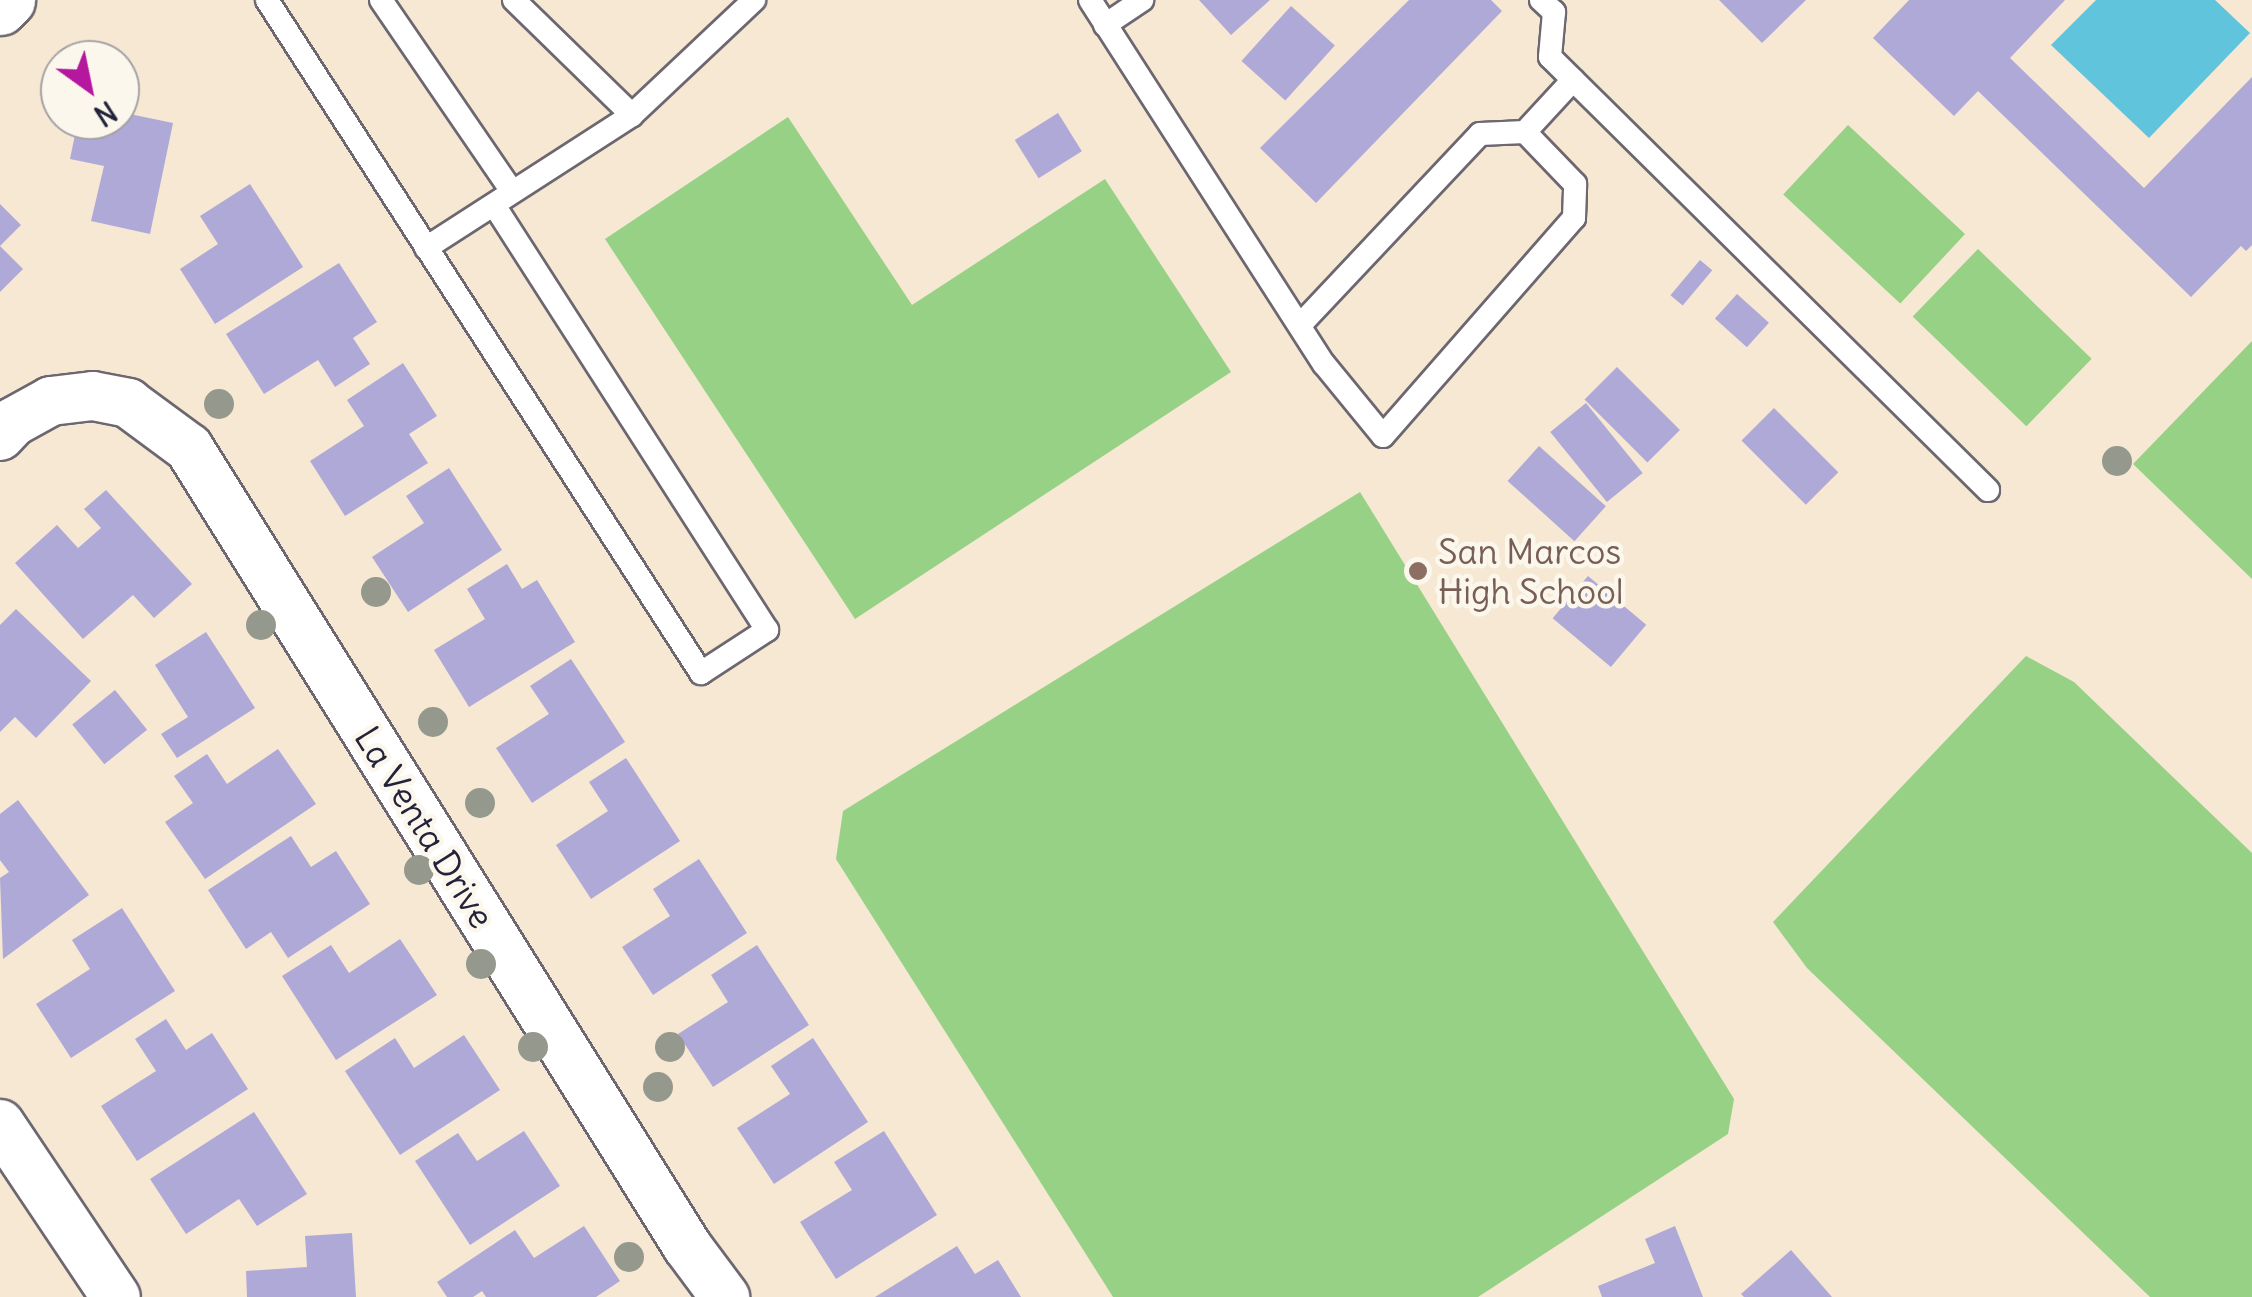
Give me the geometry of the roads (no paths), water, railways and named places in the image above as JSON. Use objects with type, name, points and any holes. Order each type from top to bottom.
[{"type":"main road","points":[[0,7],[6,0]]},
{"type":"street","name":"La Venta Drive","points":[[0,436],[13,422],[50,400],[92,396],[128,403],[189,448],[676,1229],[725,1297]]},
{"type":"street","points":[[0,1124],[116,1297]]},
{"type":"lane","points":[[267,0],[701,673],[767,630],[381,0]]},
{"type":"lane","points":[[514,0],[632,115]]},
{"type":"lane","points":[[426,248],[632,115],[754,0]]},
{"type":"lane","points":[[1090,0],[1324,364],[1383,436],[1574,218],[1575,184],[1524,132]]},
{"type":"lane","points":[[1105,25],[1142,0]]},
{"type":"lane","points":[[1542,0],[1554,12],[1550,57],[1988,490]]},
{"type":"lane","points":[[1301,324],[1480,134],[1524,132],[1574,80]]},
{"type":"water","points":[[2096,0],[2215,0],[2250,33],[2149,138],[2051,45]]},
{"type":"place","name":"San Marcos High School","points":[[1418,571]]}]
